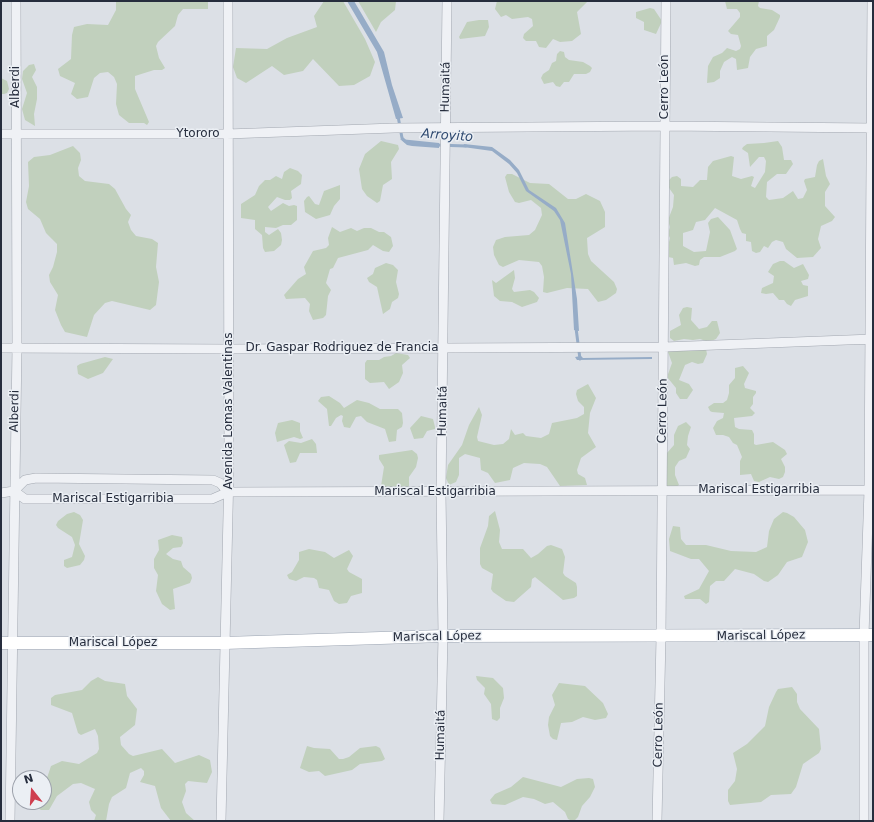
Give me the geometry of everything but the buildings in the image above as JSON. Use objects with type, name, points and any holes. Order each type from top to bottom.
[{"type":"main road","name":"Mariscal López","points":[[6,643],[224,643],[443,636],[661,637],[868,635]]},
{"type":"street","name":"Alberdi","points":[[10,821],[6,643],[14,491],[17,347],[16,1]]},
{"type":"street","name":"Avenida Lomas Valentinas","points":[[221,821],[228,492],[228,1]]},
{"type":"street","name":"Humaitá","points":[[439,821],[443,636],[441,492],[444,347],[447,1]]},
{"type":"street","name":"Cerro León","points":[[657,821],[661,637],[666,1]]},
{"type":"street","points":[[864,821],[871,490],[872,1]]},
{"type":"street","name":"Ytororo","points":[[1,134],[227,134],[398,128],[665,126],[872,128]]},
{"type":"street","name":"Dr. Gaspar Rodriguez de Francia","points":[[1,348],[229,349],[588,346],[664,347],[872,339]]},
{"type":"street","points":[[1,493],[14,491],[25,480],[36,478],[213,480],[220,483],[228,492]]},
{"type":"street","name":"Mariscal Estigarribia","points":[[14,491],[25,499],[212,499],[228,492],[871,490]]},
{"type":"green space","points":[[116,1],[208,2],[208,9],[183,9],[178,15],[175,26],[158,42],[156,46],[159,58],[165,68],[135,76],[135,89],[149,122],[147,125],[144,123],[129,123],[119,115],[116,104],[117,84],[114,77],[108,72],[100,73],[94,78],[88,97],[77,99],[71,94],[75,83],[60,76],[58,69],[71,59],[72,35],[74,27],[87,24],[108,25],[116,10]]},
{"type":"green space","points":[[324,1],[343,1],[365,39],[375,62],[370,76],[354,85],[339,86],[313,59],[303,71],[284,75],[272,66],[246,83],[237,78],[233,67],[236,48],[267,49],[287,38],[317,27],[314,16]]},
{"type":"green space","points":[[358,1],[396,1],[395,10],[381,22],[376,32]]},
{"type":"green space","points":[[497,1],[588,1],[577,12],[581,34],[572,41],[560,42],[553,39],[546,48],[539,47],[536,41],[526,41],[523,38],[524,34],[533,26],[532,19],[528,17],[512,19],[506,15],[501,17],[495,9]]},
{"type":"green space","points":[[725,1],[759,1],[758,6],[760,8],[772,10],[780,15],[780,17],[774,30],[767,36],[767,46],[756,49],[750,57],[748,68],[737,70],[736,59],[732,57],[724,62],[720,71],[720,78],[714,82],[707,83],[708,66],[713,57],[722,53],[727,48],[736,51],[740,49],[741,46],[738,35],[731,34],[728,31],[740,17],[740,13],[737,9],[727,9]]},
{"type":"green space","points":[[650,8],[654,9],[662,21],[656,34],[644,30],[644,22],[636,18],[636,12]]},
{"type":"green space","points":[[488,20],[489,27],[485,36],[460,39],[459,37],[467,22]]},
{"type":"green space","points":[[560,51],[564,52],[565,57],[569,60],[583,62],[592,68],[590,72],[586,74],[574,74],[569,82],[564,82],[560,87],[556,86],[553,82],[544,84],[541,78],[543,74],[549,70],[552,63],[556,61],[557,54]]},
{"type":"green space","points":[[34,64],[36,70],[32,77],[37,87],[37,99],[34,114],[35,126],[25,120],[22,109],[27,93],[22,79],[23,71],[29,65]]},
{"type":"green space","points":[[1,78],[7,81],[9,89],[7,93],[4,94],[1,94]]},
{"type":"green space","points":[[381,141],[398,145],[399,149],[391,162],[392,179],[383,185],[380,201],[377,203],[367,196],[362,189],[359,169],[365,154]]},
{"type":"green space","points":[[778,141],[782,147],[784,160],[791,160],[793,164],[786,174],[777,174],[767,182],[766,197],[769,200],[783,198],[793,191],[798,199],[803,198],[807,190],[804,181],[805,179],[815,177],[817,165],[819,161],[823,159],[826,176],[830,184],[825,192],[825,206],[835,217],[832,221],[821,226],[818,239],[821,248],[813,257],[797,258],[786,249],[783,242],[776,240],[772,242],[768,248],[764,246],[760,252],[756,253],[752,251],[751,242],[746,241],[746,234],[742,233],[737,220],[715,208],[705,220],[696,222],[693,230],[683,233],[683,246],[694,252],[706,251],[710,232],[708,223],[711,219],[718,217],[730,230],[737,249],[720,257],[704,257],[700,260],[699,265],[695,266],[686,263],[674,265],[673,258],[668,257],[667,250],[670,238],[668,234],[670,227],[668,220],[673,207],[674,195],[669,188],[669,180],[672,177],[677,176],[681,179],[681,186],[693,187],[700,180],[707,180],[708,167],[713,161],[731,156],[734,157],[732,176],[741,179],[752,176],[754,177],[751,186],[755,188],[765,172],[766,161],[764,157],[759,157],[750,167],[748,153],[742,149],[747,144]]},
{"type":"green space","points":[[73,146],[80,153],[81,160],[78,168],[79,176],[85,181],[109,184],[115,189],[131,215],[128,222],[131,230],[136,236],[152,239],[158,243],[156,267],[159,282],[156,305],[150,310],[112,301],[105,303],[94,315],[87,337],[65,332],[61,325],[55,310],[58,295],[50,282],[49,275],[57,252],[57,244],[46,233],[40,219],[28,209],[26,202],[29,186],[28,162],[34,157],[50,155]]},
{"type":"green space","points":[[290,168],[298,171],[302,175],[301,184],[291,191],[292,198],[290,200],[277,197],[268,207],[271,211],[283,203],[289,206],[297,206],[297,220],[291,225],[283,225],[276,228],[265,227],[265,232],[269,235],[278,229],[281,233],[282,240],[281,245],[274,251],[265,252],[263,248],[262,235],[255,229],[255,220],[241,218],[241,204],[255,195],[259,186],[265,180],[270,180],[276,176],[282,179],[284,172]]},
{"type":"green space","points":[[507,174],[512,174],[530,183],[549,184],[568,199],[576,199],[586,194],[600,201],[605,212],[605,227],[587,238],[588,254],[591,261],[614,282],[617,289],[616,293],[606,300],[598,302],[588,289],[567,288],[547,293],[543,292],[544,277],[542,266],[539,262],[519,260],[503,267],[499,265],[494,255],[493,247],[496,240],[505,237],[529,235],[535,230],[542,215],[541,208],[531,200],[519,203],[515,202],[509,192],[505,177]]},
{"type":"green space","points":[[340,185],[340,199],[334,206],[330,215],[316,219],[305,212],[304,201],[307,197],[309,196],[315,204],[319,205],[324,191]]},
{"type":"green space","points":[[332,227],[340,232],[351,228],[357,231],[364,228],[371,228],[379,232],[384,232],[391,237],[393,246],[389,252],[383,251],[373,245],[368,250],[338,258],[333,268],[330,269],[326,283],[331,290],[328,296],[326,315],[323,318],[313,320],[309,311],[310,304],[305,298],[286,299],[284,295],[298,279],[306,274],[304,267],[313,251],[326,248],[329,245],[328,238]]},
{"type":"green space","points":[[784,261],[794,268],[803,264],[809,275],[808,279],[801,281],[803,285],[808,286],[808,296],[795,300],[791,306],[784,300],[779,300],[773,293],[761,293],[762,288],[773,283],[774,276],[768,272],[773,264]]},
{"type":"green space","points":[[386,263],[393,265],[398,270],[396,282],[399,294],[398,298],[392,302],[390,309],[383,314],[377,287],[369,282],[367,278],[373,274],[375,268]]},
{"type":"green space","points":[[514,270],[515,278],[512,289],[514,292],[530,290],[539,298],[537,302],[522,307],[512,302],[500,301],[494,296],[492,280],[496,283]]},
{"type":"green space","points":[[683,308],[692,308],[691,320],[699,329],[707,327],[712,321],[717,321],[720,333],[716,339],[709,342],[700,339],[684,339],[674,341],[670,338],[670,331],[681,325],[679,315]]},
{"type":"green space","points":[[706,349],[707,354],[703,363],[698,364],[692,362],[685,365],[679,380],[689,384],[693,390],[687,399],[680,399],[676,393],[676,388],[667,377],[672,363],[668,352],[670,350]]},
{"type":"green space","points":[[396,353],[408,355],[410,358],[402,365],[403,373],[399,382],[389,389],[384,382],[370,383],[365,379],[365,363],[367,360],[379,360]]},
{"type":"green space","points":[[105,357],[113,359],[103,373],[88,379],[78,374],[77,366],[80,364]]},
{"type":"green space","points":[[743,366],[749,373],[744,384],[745,388],[756,391],[753,397],[753,404],[750,408],[755,413],[752,416],[734,418],[735,427],[739,429],[752,430],[754,434],[754,444],[756,445],[773,442],[785,450],[787,454],[781,459],[785,467],[785,472],[783,477],[779,479],[770,477],[759,482],[754,481],[751,474],[740,475],[740,461],[742,457],[737,445],[733,443],[729,437],[716,435],[713,428],[717,421],[723,418],[724,413],[712,412],[708,407],[714,403],[723,403],[727,400],[729,385],[735,378],[735,368]]},
{"type":"green space","points":[[588,384],[596,398],[590,413],[588,433],[596,447],[581,458],[577,470],[578,474],[585,478],[587,485],[560,486],[547,467],[540,464],[524,463],[513,468],[510,480],[495,483],[488,473],[481,470],[480,458],[465,454],[459,458],[459,475],[456,482],[449,485],[446,478],[448,465],[462,445],[469,425],[479,407],[482,415],[477,437],[478,441],[494,445],[503,444],[509,439],[511,429],[515,435],[523,433],[526,436],[541,438],[549,434],[552,423],[577,418],[584,414],[584,407],[578,401],[576,394],[577,390]]},
{"type":"green space","points":[[329,396],[340,403],[344,408],[357,400],[369,403],[380,409],[398,409],[402,413],[403,423],[402,427],[397,430],[396,441],[389,442],[385,429],[367,422],[361,416],[356,417],[350,428],[344,427],[342,421],[343,416],[341,415],[336,418],[331,426],[329,426],[327,409],[318,401],[321,397]]},
{"type":"green space","points":[[421,416],[433,419],[435,429],[427,431],[423,438],[414,439],[410,428]]},
{"type":"green space","points":[[292,420],[300,423],[300,431],[303,438],[300,439],[294,437],[277,442],[275,433],[278,423]]},
{"type":"green space","points":[[686,422],[691,427],[687,445],[690,449],[686,458],[679,461],[675,467],[675,475],[679,485],[675,488],[665,488],[667,470],[666,454],[674,445],[674,435],[678,426]]},
{"type":"green space","points":[[312,439],[316,444],[317,453],[300,453],[296,462],[290,463],[284,445],[289,441],[301,443]]},
{"type":"green space","points":[[412,450],[417,454],[418,458],[416,467],[409,477],[409,488],[384,488],[381,486],[384,467],[379,459],[379,455]]},
{"type":"green space","points":[[495,511],[500,530],[499,542],[502,549],[523,549],[531,558],[547,546],[551,545],[562,549],[565,557],[563,573],[576,583],[577,596],[563,600],[535,577],[532,579],[531,587],[514,602],[506,601],[493,592],[491,589],[493,574],[482,568],[480,564],[480,548],[488,526],[489,516]]},
{"type":"green space","points":[[74,512],[80,515],[83,520],[79,544],[85,556],[80,565],[67,568],[64,566],[64,560],[72,557],[75,545],[72,537],[56,525],[58,521],[67,514]]},
{"type":"green space","points":[[783,512],[794,517],[805,530],[808,542],[802,557],[787,562],[778,575],[768,582],[754,574],[735,569],[724,581],[716,581],[710,586],[709,602],[706,604],[700,599],[685,599],[684,596],[699,589],[709,571],[699,559],[691,559],[670,551],[669,539],[673,526],[680,527],[681,539],[686,545],[706,545],[731,551],[756,552],[767,547],[769,531],[774,519]]},
{"type":"green space","points":[[172,535],[182,537],[183,543],[181,547],[173,548],[166,554],[173,559],[181,561],[183,567],[191,574],[192,578],[190,583],[173,589],[175,609],[170,610],[162,604],[156,591],[158,575],[154,568],[154,559],[159,550],[158,540]]},
{"type":"green space","points":[[309,549],[325,552],[334,558],[349,550],[353,556],[347,569],[349,572],[362,579],[362,593],[351,596],[347,603],[339,604],[334,601],[329,590],[319,588],[317,580],[314,578],[304,577],[296,581],[289,579],[287,575],[292,572],[299,560],[299,552]]},
{"type":"green space","points":[[476,676],[493,678],[503,688],[504,698],[500,708],[500,718],[497,721],[492,719],[491,704],[484,694],[485,688],[477,680]]},
{"type":"green space","points":[[98,677],[105,681],[125,684],[127,696],[137,709],[135,725],[120,737],[121,745],[129,754],[133,756],[162,749],[175,763],[199,755],[210,760],[212,772],[207,783],[188,781],[185,784],[186,791],[182,802],[186,813],[195,821],[171,821],[161,808],[155,786],[140,782],[144,775],[144,771],[141,768],[130,773],[126,788],[112,797],[109,804],[106,821],[94,821],[96,815],[91,810],[89,802],[95,789],[81,783],[73,784],[57,796],[52,805],[52,770],[50,770],[51,766],[62,761],[79,764],[97,753],[99,749],[98,736],[95,729],[81,735],[78,733],[72,713],[51,705],[51,698],[55,695],[82,690],[91,681]]},
{"type":"green space","points":[[559,683],[585,686],[603,703],[608,714],[606,718],[595,720],[583,717],[572,722],[561,723],[557,740],[553,739],[550,736],[548,725],[549,717],[555,705],[552,695]]},
{"type":"green space","points":[[792,687],[797,694],[797,702],[800,709],[819,729],[821,749],[819,753],[803,764],[796,787],[791,794],[771,795],[761,802],[730,805],[728,801],[728,790],[735,781],[737,769],[733,753],[747,744],[765,726],[769,707],[778,689]]},
{"type":"green space","points":[[307,746],[330,749],[339,759],[343,759],[349,757],[360,748],[376,746],[380,748],[385,759],[382,761],[360,764],[352,770],[325,776],[319,771],[309,772],[300,768]]},
{"type":"green space","points":[[523,777],[561,787],[577,779],[589,778],[593,779],[595,787],[590,797],[582,806],[578,817],[572,821],[568,819],[565,812],[553,802],[545,804],[534,799],[523,797],[505,805],[492,804],[490,800],[495,794],[511,787]]},
{"type":"water","points":[[347,1],[354,1],[384,52],[392,85],[403,118],[396,119],[377,52]]},
{"type":"water","points":[[400,139],[439,143],[439,148],[407,145]]},
{"type":"water","points":[[464,144],[492,147],[510,160],[519,170],[529,190],[556,208],[565,223],[577,299],[579,331],[574,330],[571,274],[560,220],[554,211],[526,191],[517,173],[509,164],[492,151],[463,147]]},
{"type":"water","points":[[581,356],[583,358],[652,357],[652,359],[577,360],[575,357]]},
{"type":"waterway","name":"Arroyito","points":[[398,116],[402,138],[405,141]]},
{"type":"waterway","name":"Arroyito","points":[[436,145],[466,146]]},
{"type":"waterway","points":[[576,328],[580,359]]}]
